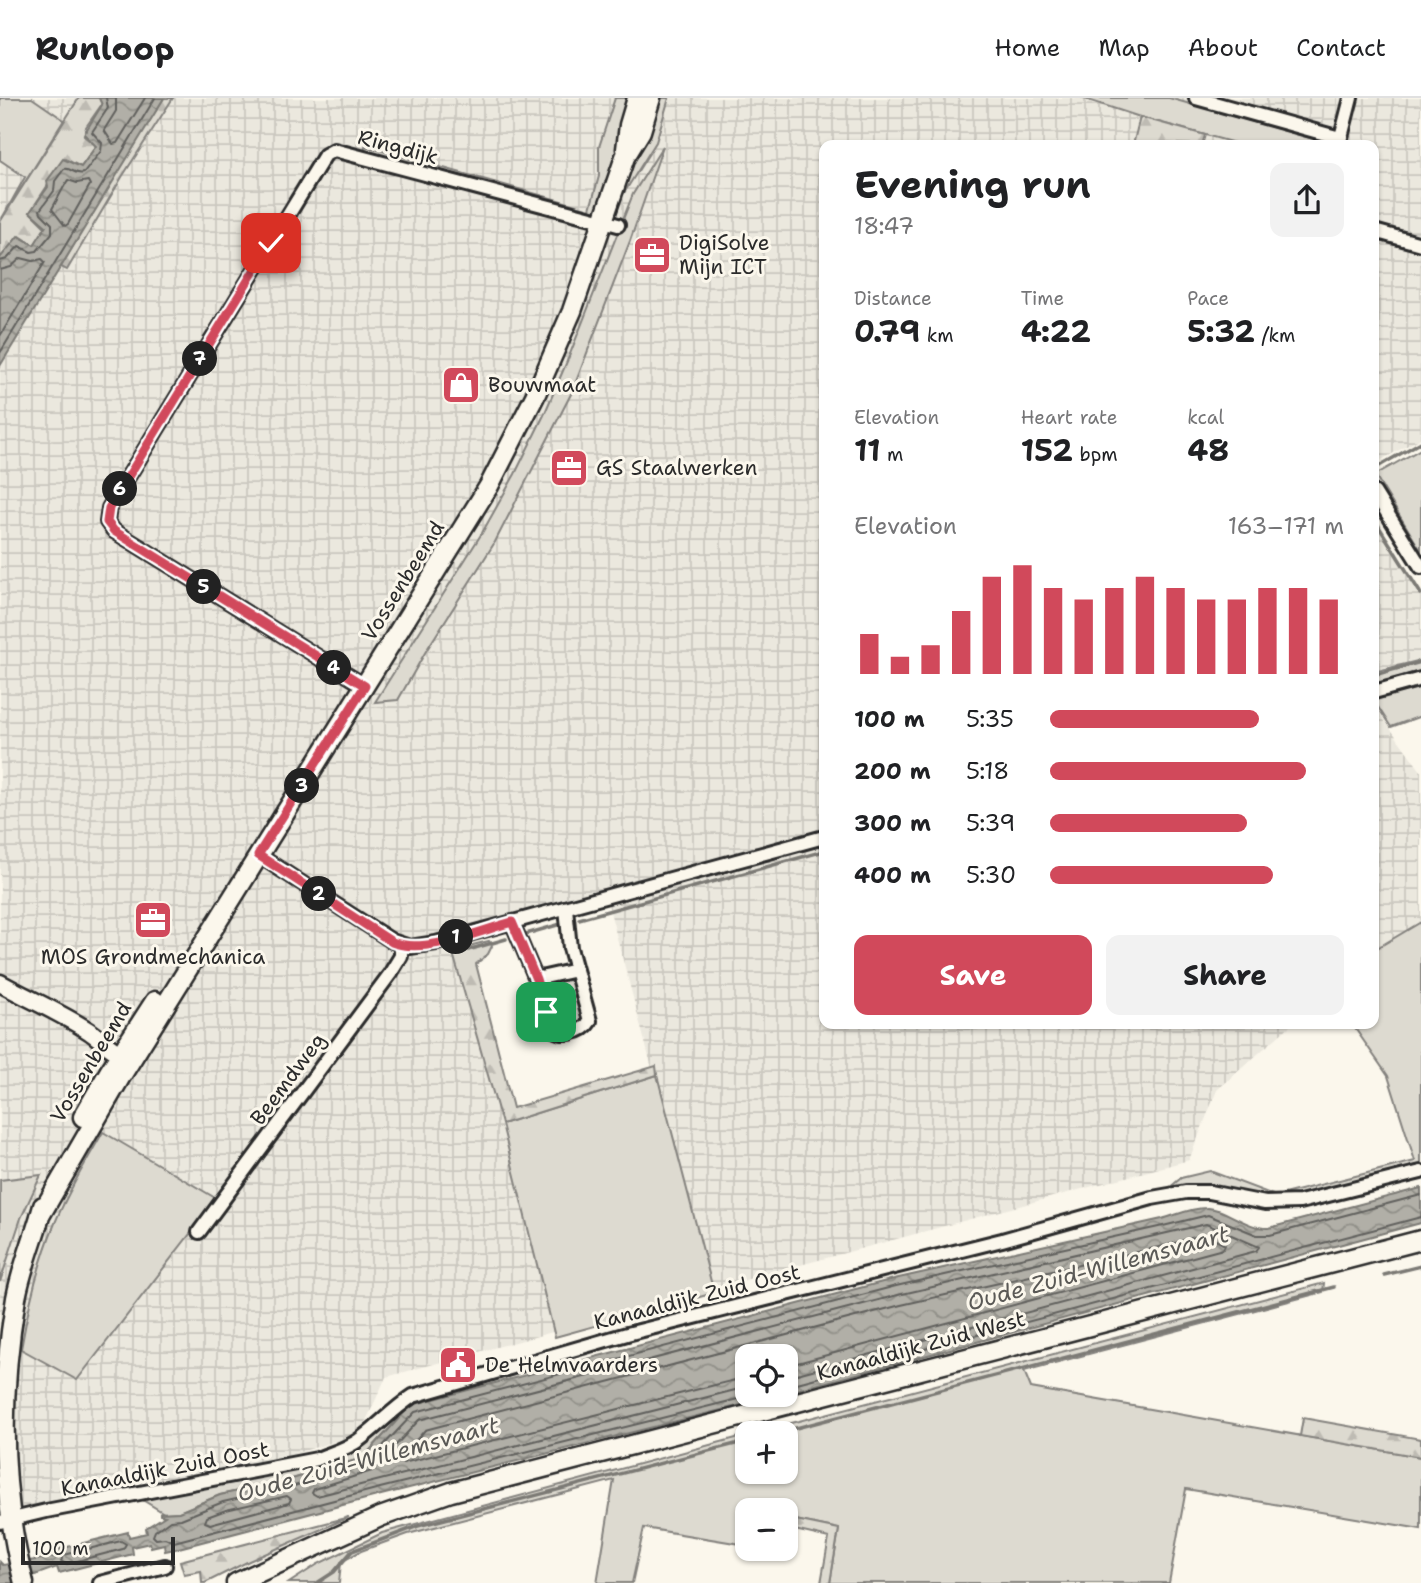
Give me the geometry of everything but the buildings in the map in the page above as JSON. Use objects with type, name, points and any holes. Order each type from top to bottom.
[{"type":"main road","name":"Vossenbeemd","points":[[24,1583],[5,1521],[3,1448],[7,1351],[16,1295],[47,1193],[69,1143],[126,1053],[203,945],[495,475],[535,396],[611,223],[636,98]]},
{"type":"main road","name":"Vossenbeemd","points":[[625,157],[641,131],[651,98]]},
{"type":"main road","name":"Kanaaldijk Zuid West","points":[[236,1583],[380,1517],[451,1492],[1421,1240]]},
{"type":"main road","name":"Kanaaldijk Zuid West","points":[[259,1583],[317,1547]]},
{"type":"street","points":[[1196,98],[1332,140]]},
{"type":"street","points":[[1340,140],[1351,98]]},
{"type":"street","name":"Ringdijk","points":[[365,686],[114,531],[107,522],[109,508],[325,155],[334,150],[611,223]]},
{"type":"street","points":[[1379,232],[1421,244]]},
{"type":"street","points":[[1379,500],[1421,567]]},
{"type":"street","points":[[1379,691],[1421,679]]},
{"type":"street","points":[[258,855],[392,942],[410,947],[436,943],[819,838]]},
{"type":"street","points":[[512,922],[536,979],[551,1027],[561,1034],[583,1029],[590,1021],[570,948],[566,908]]},
{"type":"street","name":"Beemdweg","points":[[199,1231],[390,974],[401,957],[401,945]]},
{"type":"street","points":[[536,979],[576,970]]},
{"type":"street","points":[[1,986],[90,1032],[109,1036],[126,1053]]},
{"type":"street","name":"Kanaaldijk Zuid Oost","points":[[5,1521],[317,1459],[348,1447],[412,1396],[627,1334],[1002,1240],[1152,1198],[1186,1192],[1209,1192],[1265,1203],[1300,1202],[1421,1172]]},
{"type":"street","points":[[100,1583],[165,1566]]},
{"type":"shaded area","points":[[0,98],[1421,98],[1421,438],[1379,461],[1379,140],[819,140],[819,1029],[1286,1029],[1217,1090],[1189,1160],[386,1377],[360,1434],[214,1478],[0,1517]],"holes":[[[608,904],[653,1072],[509,1116],[466,943]]]},
{"type":"shaded area","points":[[1379,522],[1421,591],[1421,682],[1379,702]]},
{"type":"shaded area","points":[[1379,713],[1421,771],[1421,920],[1379,952]]},
{"type":"green space","points":[[0,98],[32,98],[64,120],[0,222],[25,177],[0,160]]},
{"type":"green space","points":[[79,98],[99,98],[102,104],[86,127],[84,136],[96,146],[81,167],[65,159],[30,212],[46,228],[34,245],[20,236],[0,258],[0,222]]},
{"type":"green space","points":[[164,98],[173,98],[67,270],[61,267],[115,174]]},
{"type":"green space","points":[[615,98],[634,98],[599,216],[364,155],[365,146],[590,209],[599,176],[599,147]]},
{"type":"green space","points":[[658,98],[669,98],[656,142],[614,209]]},
{"type":"green space","points":[[1082,98],[1169,98],[1316,140],[1224,140]]},
{"type":"green space","points":[[1140,117],[1205,135],[1204,140],[1134,140]]},
{"type":"green space","points":[[663,146],[572,392],[495,542],[398,700],[375,702],[482,533],[515,474],[568,359],[633,194]]},
{"type":"green space","points":[[1421,449],[1421,551],[1379,482],[1379,473]]},
{"type":"green space","points":[[1421,660],[1421,671],[1379,683],[1379,671]]},
{"type":"green space","points":[[1421,685],[1421,716],[1391,727],[1379,709],[1379,696]]},
{"type":"green space","points":[[1421,922],[1421,1169],[1276,1204],[1207,1187],[1168,1189],[1181,1178],[1210,1171],[1276,1196],[1415,1161],[1388,1076],[1355,1029],[1379,1029],[1379,947]]},
{"type":"green space","points":[[489,941],[492,946],[488,954],[476,964],[513,1108],[656,1066],[657,1075],[502,1124],[452,950]]},
{"type":"green space","points":[[564,978],[574,983],[582,1019],[578,1028],[556,1027],[546,989],[549,982]]},
{"type":"green space","points":[[657,1075],[714,1293],[555,1337],[502,1124]]},
{"type":"green space","points":[[103,1132],[217,1199],[77,1380],[21,1349],[49,1238],[71,1188]]},
{"type":"green space","points":[[41,1175],[21,1218],[0,1282],[0,1180]]},
{"type":"green space","points":[[1324,1283],[1323,1292],[1024,1371],[1031,1388],[1421,1457],[1421,1529],[1186,1489],[1169,1583],[830,1583],[839,1529],[798,1520],[798,1498],[735,1498],[735,1543],[644,1528],[632,1583],[597,1583],[614,1480],[408,1534],[361,1551],[341,1562],[339,1583],[289,1583],[318,1564],[382,1533],[735,1438],[735,1484],[798,1484],[798,1421]]},
{"type":"green space","points":[[595,1358],[605,1394],[416,1405]]},
{"type":"green space","points":[[407,1402],[414,1405],[411,1405],[363,1458],[292,1479],[220,1495],[179,1512],[164,1513],[141,1499],[277,1474],[333,1459],[358,1448]]},
{"type":"green space","points":[[1303,1418],[1421,1439],[1421,1457],[1300,1436]]},
{"type":"green space","points":[[349,1517],[205,1583],[202,1583],[201,1571],[184,1574],[180,1561]]},
{"type":"green space","points":[[798,1520],[839,1529],[830,1583],[821,1583],[829,1538],[798,1531]]},
{"type":"water","points":[[99,98],[164,98],[0,366],[0,258],[18,236],[34,245],[46,226],[30,212],[48,187],[47,181],[63,159],[81,167],[96,146],[84,134],[102,105]]},
{"type":"water","name":"Oude Zuid-Willemsvaart","points":[[1421,1188],[1421,1223],[798,1390],[798,1344],[735,1344],[735,1406],[175,1549],[165,1551],[164,1544],[151,1547],[150,1543],[132,1547],[133,1554],[59,1573],[57,1567],[13,1583],[0,1583],[0,1562],[3,1565],[55,1557],[55,1550],[128,1532],[129,1537],[147,1533],[146,1528],[165,1516],[160,1513],[179,1512],[220,1495],[292,1479],[363,1458],[411,1405],[894,1279],[1162,1219],[1195,1209],[1213,1209],[1252,1225],[1269,1228]]},
{"type":"waterway","points":[[1379,466],[1421,442]]},
{"type":"waterway","points":[[1379,527],[1421,594]]},
{"type":"waterway","points":[[1379,674],[1421,662]]},
{"type":"waterway","points":[[579,919],[819,852]]},
{"type":"waterway","points":[[526,934],[561,924]]},
{"type":"waterway","points":[[454,954],[506,939]]},
{"type":"waterway","points":[[1384,1275],[1421,1266]]},
{"type":"waterway","points":[[798,1427],[1334,1287]]},
{"type":"waterway","points":[[317,1583],[334,1572],[352,1551],[418,1526],[735,1444]]},
{"type":"place","name":"DigiSolve Mijn ICT","points":[[652,255]]},
{"type":"place","name":"Bouwmaat","points":[[461,385]]},
{"type":"place","name":"GS Staalwerken","points":[[569,468]]},
{"type":"place","name":"MOS Grondmechanica","points":[[153,920]]},
{"type":"place","name":"De Helmvaarders","points":[[458,1365]]},
{"type":"route","points":[[271,243],[109,508],[107,522],[114,531],[365,686],[258,855],[392,942],[401,945],[410,947],[436,943],[512,922],[536,979],[546,1012]]}]
